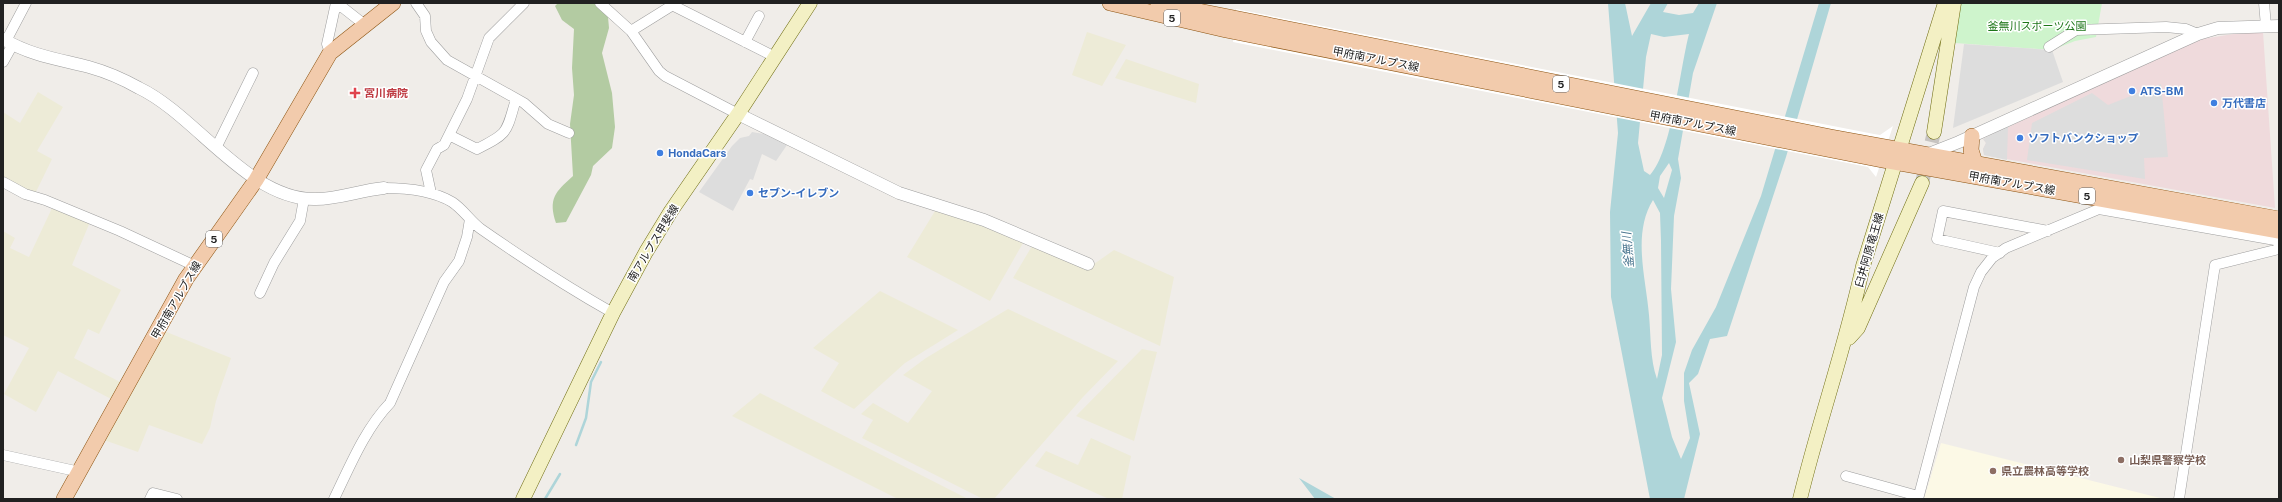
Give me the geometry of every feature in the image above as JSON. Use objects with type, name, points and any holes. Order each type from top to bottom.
[{"type":"main road","name":"甲府南アルプス線","points":[[64,499],[195,266],[256,180],[330,53],[393,3]]},
{"type":"main road","name":"南アルプス甲斐線","points":[[523,499],[613,313],[671,211],[738,114],[810,3]]},
{"type":"main road","name":"甲府南アルプス線","points":[[1110,3],[1168,7],[1235,25],[2279,231]]},
{"type":"main road","name":"臼井阿原竜王線","points":[[1800,499],[1814,440],[1845,340],[1891,155],[1945,3]]},
{"type":"main road","points":[[1934,132],[1954,3]]},
{"type":"main road","points":[[1972,136],[1971,150],[1975,163]]},
{"type":"main road","name":"甲府南アルプス線","points":[[1891,155],[1929,154],[2279,219]]},
{"type":"main road","points":[[1845,340],[1854,335],[1858,328],[1922,183]]},
{"type":"street","points":[[3,62],[7,41],[26,3]]},
{"type":"street","points":[[330,53],[327,44],[337,3],[365,25]]},
{"type":"street","points":[[416,3],[425,16],[426,31],[431,42],[447,60],[516,99],[548,124],[569,133]]},
{"type":"street","points":[[431,193],[426,170],[437,149],[444,145],[467,99],[489,38],[524,3]]},
{"type":"street","points":[[2264,3],[2266,26]]},
{"type":"street","points":[[631,31],[674,4],[775,57]]},
{"type":"street","points":[[604,5],[631,31],[658,71],[665,76],[738,114],[899,193],[984,220],[1088,264]]},
{"type":"street","points":[[745,42],[759,16]]},
{"type":"street","points":[[1929,154],[2198,34],[2218,28],[2279,26]]},
{"type":"street","points":[[2048,46],[2076,30],[2166,27],[2186,29],[2198,34]]},
{"type":"street","points":[[7,41],[35,54],[110,74],[142,89],[190,124],[216,148],[256,180],[304,199],[335,198],[366,190],[404,188],[431,193],[453,202],[470,219],[521,257],[613,313]]},
{"type":"street","points":[[216,148],[253,73]]},
{"type":"street","points":[[449,135],[477,149],[501,137],[507,128],[516,99]]},
{"type":"street","points":[[3,182],[25,194],[45,200],[120,231],[195,266]]},
{"type":"street","points":[[260,293],[274,262],[300,221],[304,199]]},
{"type":"street","points":[[1846,476],[1918,498],[1974,287],[1981,272],[2006,248],[2099,209],[2275,240],[2279,244]]},
{"type":"street","points":[[2000,253],[1937,239],[1943,211],[2048,230]]},
{"type":"street","points":[[334,499],[350,465],[379,415],[390,403],[444,282],[459,261],[467,237],[470,219]]},
{"type":"street","points":[[2179,499],[2215,265],[2279,249]]},
{"type":"street","points":[[3,455],[80,472]]},
{"type":"street","points":[[150,499],[153,493],[177,499]]},
{"type":"shaded area","points":[[1087,32],[1126,45],[1102,86],[1072,75]]},
{"type":"shaded area","points":[[2246,32],[2263,32],[2275,208],[1984,155],[1983,149],[1986,143],[1983,139],[2143,63],[2202,39]]},
{"type":"shaded area","points":[[1964,44],[2052,50],[2063,82],[1953,128]]},
{"type":"shaded area","points":[[1126,59],[1199,84],[1196,103],[1115,78]]},
{"type":"shaded area","points":[[2161,84],[2168,157],[2144,158],[2145,179],[2027,160],[2032,123],[2092,93],[2108,105]]},
{"type":"shaded area","points":[[38,92],[63,107],[37,151],[52,159],[34,196],[3,178],[3,112],[20,123]]},
{"type":"shaded area","points":[[2008,126],[2007,160],[1984,155],[1983,149],[1986,143],[1983,139]]},
{"type":"shaded area","points":[[752,132],[764,134],[787,145],[776,161],[762,154],[753,180],[750,179],[733,211],[699,192],[732,146],[740,138],[749,136]]},
{"type":"shaded area","points":[[53,206],[90,222],[72,265],[121,290],[99,334],[88,329],[74,358],[122,383],[113,400],[58,371],[36,412],[4,394],[29,348],[3,335],[3,231],[15,238],[10,248],[29,257]]},
{"type":"shaded area","points":[[935,211],[975,223],[1023,243],[990,301],[907,257]]},
{"type":"shaded area","points":[[1032,246],[1087,269],[1114,250],[1174,277],[1160,346],[1013,278]]},
{"type":"shaded area","points":[[880,291],[958,330],[905,363],[854,409],[821,391],[839,363],[813,348]]},
{"type":"shaded area","points":[[1008,309],[1118,361],[1083,397],[994,499],[983,499],[862,438],[873,420],[861,414],[873,403],[908,423],[932,391],[903,375],[926,358]]},
{"type":"shaded area","points":[[164,331],[231,358],[216,401],[210,428],[202,444],[149,425],[138,452],[104,440]]},
{"type":"shaded area","points":[[1142,349],[1157,352],[1134,441],[1076,416]]},
{"type":"shaded area","points":[[760,393],[968,499],[898,499],[732,416]]},
{"type":"shaded area","points":[[1091,438],[1131,456],[1122,499],[1109,499],[1035,466],[1046,451],[1078,465]]},
{"type":"shaded area","name":"県立農林高等学校","points":[[1941,443],[2164,499],[1924,499]]},
{"type":"green space","points":[[558,3],[594,3],[608,17],[609,28],[602,53],[612,93],[615,127],[612,148],[593,166],[591,175],[566,222],[556,223],[553,208],[555,196],[573,176],[570,124],[574,95],[572,68],[574,29],[562,20],[555,6]]},
{"type":"green space","name":"釜無川スポーツ公園","points":[[1959,3],[2102,3],[2096,37],[2075,41],[2052,50],[1955,43]]},
{"type":"water","name":"釜無川","points":[[1608,3],[1625,3],[1632,36],[1651,3],[1668,3],[1663,12],[1679,15],[1693,13],[1699,3],[1717,3],[1693,73],[1678,159],[1681,178],[1674,216],[1671,289],[1676,342],[1662,398],[1672,437],[1681,459],[1690,438],[1684,401],[1684,373],[1692,350],[1716,307],[1761,196],[1819,3],[1831,3],[1786,157],[1727,336],[1710,339],[1698,374],[1689,383],[1700,434],[1684,499],[1650,499],[1611,297],[1610,212],[1618,133]],"holes":[[[1651,34],[1664,37],[1689,34],[1670,129],[1658,164],[1650,175],[1644,171],[1638,143],[1646,57]],[[1669,163],[1672,170],[1664,198],[1658,188],[1660,176]],[[1653,200],[1660,213],[1661,241],[1662,355],[1657,379],[1652,356],[1642,256],[1643,227]]]},
{"type":"water","points":[[1299,478],[1336,499],[1315,499]]},
{"type":"pier","points":[[1236,9],[1874,134],[1880,135],[1893,126],[1876,177],[1868,167],[1233,42]]},
{"type":"waterway","points":[[576,445],[586,418],[591,382],[601,362]]},
{"type":"waterway","points":[[545,499],[560,474]]},
{"type":"tunnel","points":[[1922,183],[1934,132]]},
{"type":"place","name":"ATS-BM","points":[[2132,91]]},
{"type":"place","name":"宮川病院","points":[[355,93]]},
{"type":"place","name":"万代書店","points":[[2214,103]]},
{"type":"place","name":"ソフトバンクショップ","points":[[2020,138]]},
{"type":"place","name":"HondaCars","points":[[660,153]]},
{"type":"place","name":"セブン-イレブン","points":[[750,193]]},
{"type":"place","name":"山梨県警察学校","points":[[2121,460]]},
{"type":"place","name":"県立農林高等学校","points":[[1993,471]]}]
